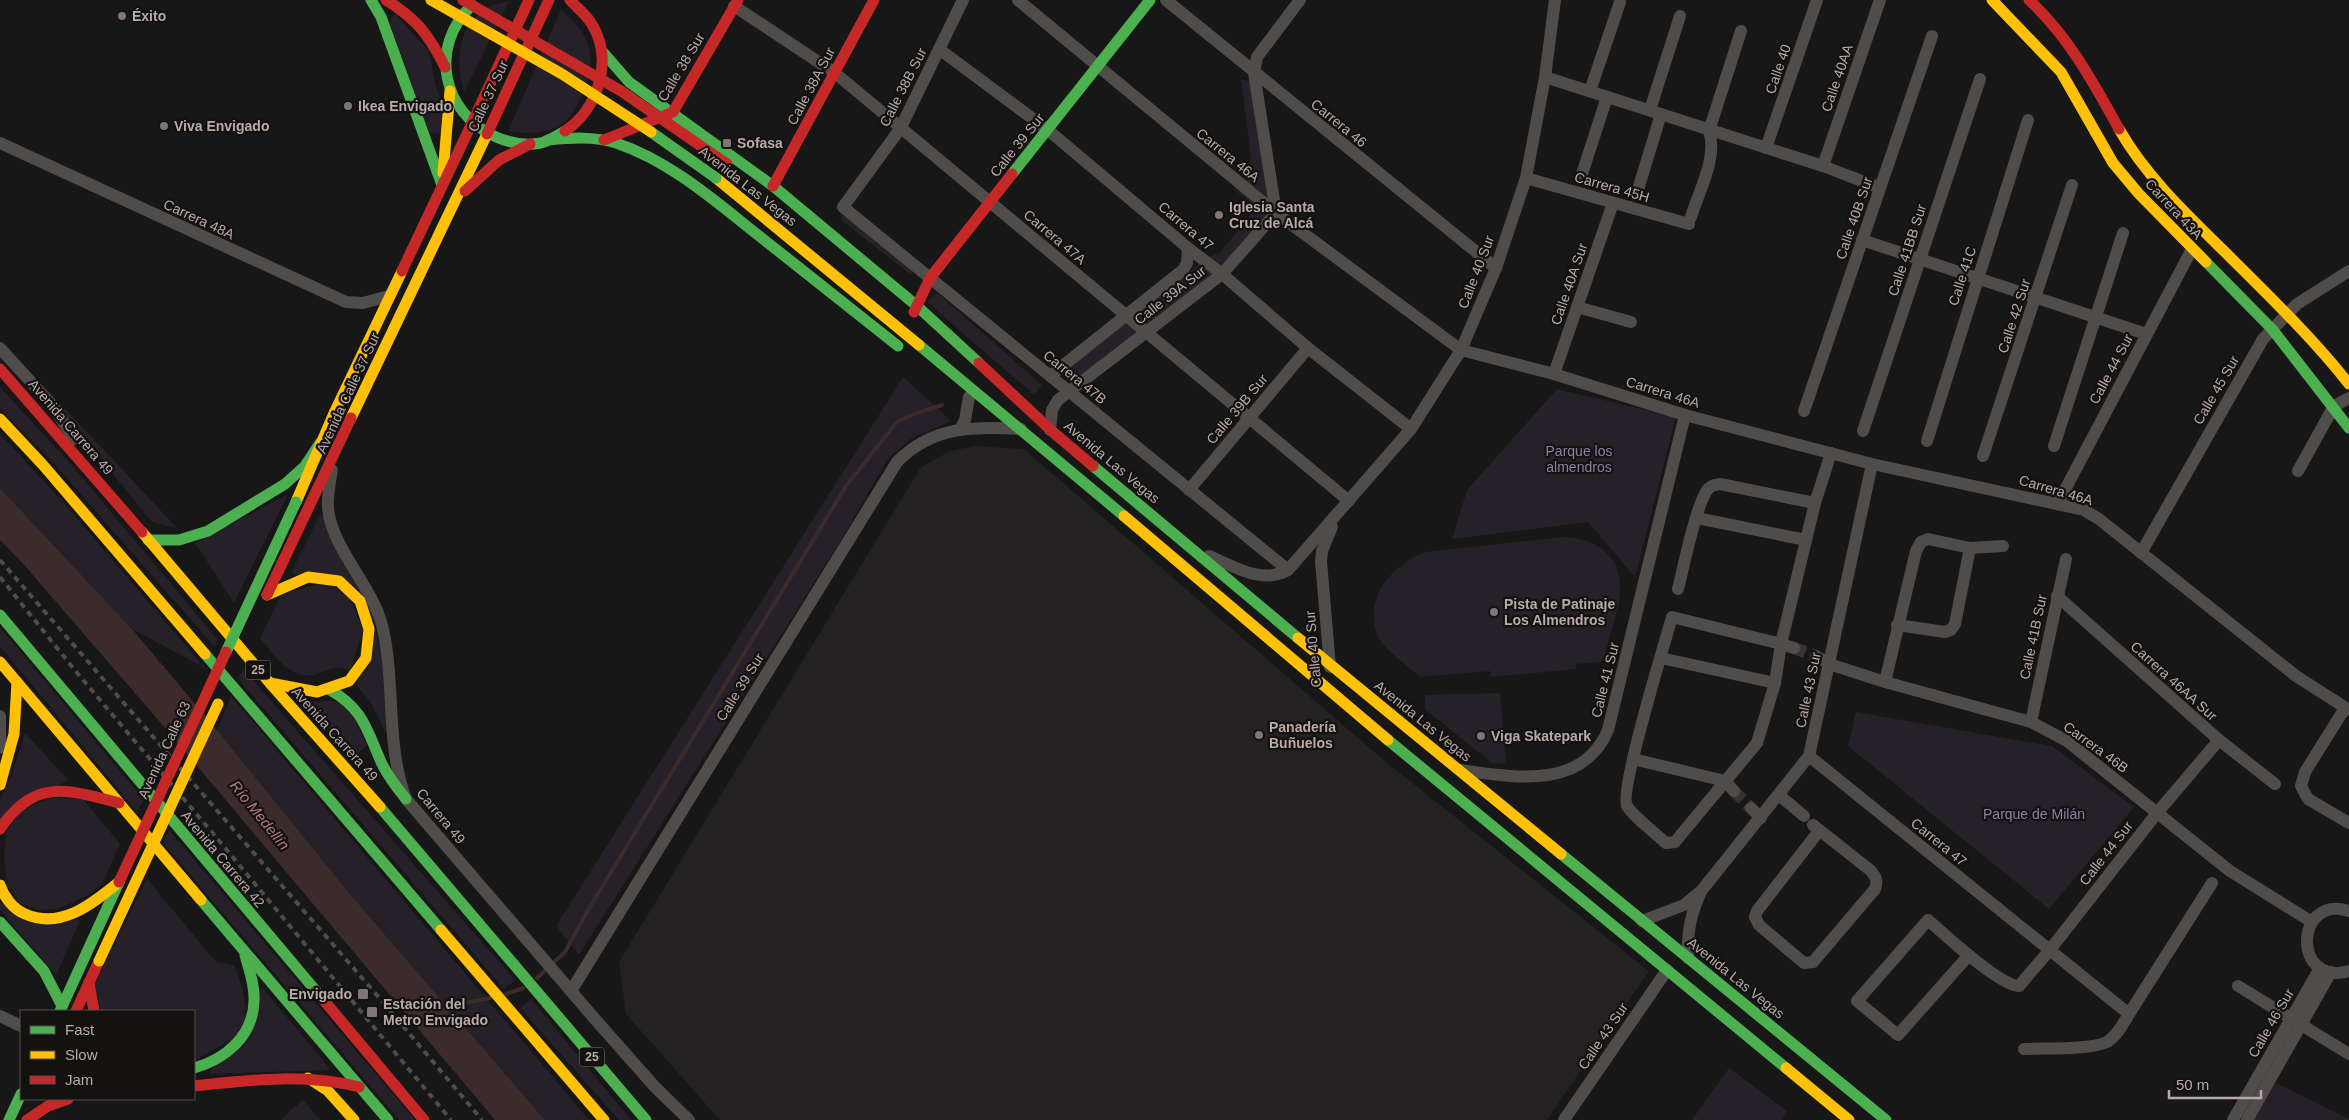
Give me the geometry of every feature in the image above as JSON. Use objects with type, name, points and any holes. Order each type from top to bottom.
[{"type":"main road","points":[[371,0],[381,17],[442,185]]},
{"type":"main road","points":[[386,0],[406,11],[424,28],[445,67]]},
{"type":"main road","name":"Avenida Las Vegas","points":[[431,0],[562,74],[612,105],[716,178],[974,395],[1022,430],[1332,693],[1849,1120]]},
{"type":"main road","name":"Avenida Las Vegas","points":[[463,0],[621,91],[727,164],[916,309]]},
{"type":"main road","points":[[477,0],[463,13],[453,29],[446,54],[445,67],[450,91],[456,103],[472,123],[487,134],[515,143],[532,143],[569,138],[604,140],[622,145],[676,172],[907,352]]},
{"type":"main road","name":"Calle 37 Sur","points":[[442,185],[529,0]]},
{"type":"main road","name":"Calle 37 Sur","points":[[454,204],[549,0]]},
{"type":"main road","points":[[548,140],[573,127],[592,106],[602,79],[602,51],[592,23],[581,6],[570,0]]},
{"type":"main road","name":"Calle 38A Sur","points":[[773,186],[874,0]]},
{"type":"main road","name":"Calle 39 Sur","points":[[916,309],[930,278],[1150,0]]},
{"type":"main road","name":"Carrera 43A","points":[[1992,0],[2061,72],[2113,163],[2138,194],[2272,329],[2334,406],[2349,428]]},
{"type":"main road","name":"Carrera 43A","points":[[2029,0],[2046,15],[2070,43],[2127,143],[2137,156],[2188,216],[2289,313],[2349,384]]},
{"type":"main road","name":"Calle 38 Sur","points":[[604,140],[674,112],[736,3]]},
{"type":"main road","name":"Avenida Las Vegas","points":[[602,51],[629,82],[674,112],[773,186],[948,337],[1050,430],[1458,770],[1886,1120]]},
{"type":"main road","points":[[442,185],[450,91]]},
{"type":"main road","points":[[676,172],[675,153],[677,146],[682,139],[696,128]]},
{"type":"main road","points":[[454,204],[487,170],[511,153],[532,143]]},
{"type":"main road","name":"Avenida Calle 37 Sur","points":[[296,502],[320,443],[442,185]]},
{"type":"main road","name":"Avenida Calle 37 Sur","points":[[330,690],[344,685],[353,678],[363,667],[369,654],[371,639],[369,622],[363,603],[353,590],[339,581],[315,577],[280,586],[265,600],[454,204]]},
{"type":"main road","name":"Avenida Carrera 49","points":[[0,369],[110,494],[269,682],[375,801],[646,1120]]},
{"type":"main road","name":"Avenida Las Vegas","points":[[941,379],[974,395]]},
{"type":"main road","points":[[974,395],[994,396],[1005,389]]},
{"type":"main road","name":"25","points":[[0,419],[49,472],[604,1120]]},
{"type":"main road","points":[[148,540],[179,540],[208,531],[285,484],[305,466],[320,443]]},
{"type":"main road","name":"Avenida Calle 63","points":[[61,1009],[296,502]]},
{"type":"main road","name":"Avenida Carrera 42","points":[[0,616],[424,1120]]},
{"type":"main road","points":[[1245,619],[1267,629],[1286,644],[1294,643],[1299,638]]},
{"type":"main road","points":[[76,1010],[247,640]]},
{"type":"main road","points":[[0,662],[388,1120]]},
{"type":"main road","points":[[0,785],[12,752],[18,712],[17,682]]},
{"type":"main road","points":[[269,682],[298,692],[309,693],[330,690],[354,705],[367,726],[387,773],[406,799]]},
{"type":"main road","points":[[0,829],[15,809],[32,796],[58,789],[77,791],[119,803]]},
{"type":"main road","points":[[0,885],[14,908],[29,917],[43,920],[60,918],[77,912],[100,899],[119,882]]},
{"type":"main road","points":[[0,922],[43,967],[58,992],[61,1009]]},
{"type":"main road","points":[[195,1068],[216,1062],[228,1054],[249,1025],[254,1000],[244,951]]},
{"type":"main road","points":[[89,983],[94,1010]]},
{"type":"main road","points":[[195,1086],[287,1077],[306,1077],[343,1082],[359,1087]]},
{"type":"main road","points":[[306,1077],[328,1091],[354,1120]]},
{"type":"main road","points":[[10,1120],[20,1096]]},
{"type":"main road","points":[[26,1120],[36,1100]]},
{"type":"main road","points":[[26,1120],[48,1106],[65,1100]]},
{"type":"street","name":"Calle 38B Sur","points":[[843,207],[900,129],[962,0]]},
{"type":"street","name":"Carrera 46A","points":[[1018,0],[1098,68],[1276,213],[1461,350],[1554,374],[1685,414],[1872,464],[2084,510],[2100,519],[2296,676],[2347,709]]},
{"type":"street","name":"Carrera 46","points":[[1166,0],[1254,74],[1496,268]]},
{"type":"street","points":[[1276,213],[1254,74],[1257,57],[1300,0]]},
{"type":"street","name":"Calle 40 Sur","points":[[1288,570],[1412,429],[1461,350],[1496,268],[1526,178],[1545,77],[1555,0]]},
{"type":"street","name":"Calle 40","points":[[1766,148],[1817,0]]},
{"type":"street","name":"Calle 40AA","points":[[1823,166],[1880,0]]},
{"type":"street","points":[[1590,92],[1620,2]]},
{"type":"street","name":"Carrera 47A","points":[[736,3],[835,73],[1349,501]]},
{"type":"street","points":[[1637,193],[1655,112],[1680,16]]},
{"type":"street","points":[[1709,131],[1741,31]]},
{"type":"street","name":"Calle 40B Sur","points":[[1804,411],[1932,36]]},
{"type":"street","name":"Carrera 47","points":[[939,49],[1048,130],[1308,348],[1412,429]]},
{"type":"street","points":[[1545,77],[1823,166],[1880,188]]},
{"type":"street","name":"Calle 41BB Sur","points":[[1863,432],[1980,79]]},
{"type":"street","points":[[1582,174],[1608,96]]},
{"type":"street","name":"Calle 41C","points":[[1927,441],[2028,120]]},
{"type":"street","name":"Carrera 45H","points":[[1526,178],[1613,204],[1690,220],[1711,153],[1712,142],[1709,131]]},
{"type":"street","name":"Carrera 48A","points":[[0,143],[346,302],[363,303],[389,296]]},
{"type":"street","name":"Calle 42 Sur","points":[[1983,456],[2072,186]]},
{"type":"street","name":"Calle 40A Sur","points":[[1554,374],[1613,204]]},
{"type":"street","name":"Carrera 47B","points":[[843,207],[1288,570]]},
{"type":"street","name":"Calle 39A Sur","points":[[1050,430],[1054,405],[1069,391],[1222,274],[1276,213]]},
{"type":"street","points":[[2054,446],[2123,232]]},
{"type":"street","points":[[1862,240],[2146,334]]},
{"type":"street","name":"Calle 39A Sur","points":[[1050,376],[1183,270],[1187,263],[1188,248]]},
{"type":"street","name":"Calle 44 Sur","points":[[2058,503],[2192,249]]},
{"type":"street","name":"Calle 45 Sur","points":[[2141,553],[2263,339],[2297,304],[2349,271]]},
{"type":"street","points":[[1577,307],[1631,322]]},
{"type":"street","points":[[0,348],[53,406],[110,494]]},
{"type":"street","name":"Calle 39B Sur","points":[[1189,490],[1248,417],[1308,348]]},
{"type":"street","points":[[960,430],[974,395]]},
{"type":"street","points":[[2298,471],[2334,406],[2349,398]]},
{"type":"street","name":"Calle 41 Sur","points":[[1458,770],[1504,776],[1543,776],[1582,764],[1602,744],[1608,730],[1628,653],[1685,414]]},
{"type":"street","name":"Calle 39 Sur","points":[[571,991],[896,462],[905,453],[927,439],[960,430],[980,427],[1022,430]]},
{"type":"street","points":[[1794,648],[1781,644],[1672,617],[1626,796],[1628,807],[1666,843],[1675,842],[1757,743],[1775,683],[1781,644],[1815,504],[1832,453]]},
{"type":"street","name":"Carrera 49","points":[[334,457],[328,507],[330,521],[341,545],[367,588],[382,625],[388,665],[396,763],[406,799],[655,1087],[689,1120]]},
{"type":"street","name":"Calle 43 Sur","points":[[1702,890],[1809,756],[1872,464]]},
{"type":"street","points":[[1678,590],[1704,494],[1710,486],[1720,484],[1815,504]]},
{"type":"street","name":"Calle 40 Sur","points":[[1332,693],[1321,561],[1322,551],[1337,516]]},
{"type":"street","points":[[1697,518],[1806,540]]},
{"type":"street","points":[[1884,682],[1916,551],[1921,542],[1928,539],[1970,548],[2003,546]]},
{"type":"street","points":[[1898,625],[1945,632],[1951,630],[1955,624],[1970,548]]},
{"type":"street","points":[[1192,549],[1253,574],[1268,577],[1280,575],[1288,570]]},
{"type":"street","name":"Calle 41B Sur","points":[[2031,722],[2066,559]]},
{"type":"street","name":"Carrera 46AA Sur","points":[[2057,596],[2218,740],[2275,784]]},
{"type":"street","name":"Carrera 46B","points":[[1816,656],[1829,664],[1884,682],[2031,722],[2067,741],[2230,871],[2312,922]]},
{"type":"street","points":[[1661,658],[1775,683]]},
{"type":"street","points":[[2347,709],[2302,779],[2301,786],[2308,799],[2349,823]]},
{"type":"street","points":[[0,716],[0,748]]},
{"type":"street","name":"Calle 44 Sur","points":[[1969,955],[2012,986],[2019,986],[2050,951],[2157,813],[2218,740]]},
{"type":"street","name":"Carrera 47","points":[[1809,756],[2130,1014]]},
{"type":"street","points":[[1634,759],[1725,781],[1734,791]]},
{"type":"street","points":[[1779,795],[1870,870],[1876,876],[1877,882],[1875,889],[1813,962],[1807,964],[1759,925],[1755,917],[1812,824]]},
{"type":"street","points":[[1751,808],[1761,818]]},
{"type":"street","points":[[2024,1049],[2094,1046],[2106,1042],[2115,1036],[2212,883]]},
{"type":"street","points":[[1642,921],[1684,905],[1702,890]]},
{"type":"street","points":[[1688,958],[1689,924],[1692,911],[1702,890]]},
{"type":"street","points":[[2346,907],[2324,912],[2312,922],[2308,930],[2306,947],[2314,962],[2326,970],[2349,971]]},
{"type":"street","points":[[1928,920],[1969,955],[1898,1035],[1857,1001],[1928,920]]},
{"type":"street","name":"Calle 43 Sur","points":[[1564,1120],[1667,970]]},
{"type":"street","name":"Calle 46 Sur","points":[[2233,1120],[2326,970]]},
{"type":"street","points":[[2238,986],[2349,1054]]},
{"type":"street","points":[[0,1016],[20,1026]]},
{"type":"street","name":"Calle 46 Sur","points":[[2247,1120],[2296,1021]]},
{"type":"shaded area","points":[[976,446],[1024,449],[1387,763],[1649,971],[1547,1120],[720,1120],[626,1014],[619,962],[921,467],[950,451]]},
{"type":"green space","points":[[509,1],[464,92],[461,80],[460,56],[461,44],[465,33],[479,13],[492,5]]},
{"type":"green space","points":[[561,10],[580,29],[589,48],[590,70],[580,98],[568,119],[555,128],[521,133],[508,131]]},
{"type":"green space","points":[[395,14],[429,51],[436,88],[443,103],[441,134],[429,133],[389,21]]},
{"type":"green space","points":[[1241,79],[1254,83],[1274,213],[1222,274],[1075,386],[1057,370],[1201,263],[1216,253],[1219,254],[1254,211],[1256,207],[1234,189],[1243,180],[1251,157]]},
{"type":"green space","points":[[844,214],[914,270],[910,274],[840,219]]},
{"type":"green space","points":[[936,292],[1042,385],[1034,395],[927,302]]},
{"type":"green space","points":[[903,377],[951,421],[912,438],[887,460],[841,540],[579,955],[556,926]]},
{"type":"green space","points":[[0,387],[76,470],[218,640],[214,646],[50,459],[0,409]]},
{"type":"green space","name":"Parque los almendros","points":[[1557,389],[1676,417],[1635,577],[1588,522],[1452,539],[1467,490]]},
{"type":"green space","points":[[56,399],[178,529],[152,522],[68,419]]},
{"type":"green space","points":[[0,434],[64,503],[205,668],[132,629],[0,488]]},
{"type":"green space","points":[[288,494],[234,603],[195,543]]},
{"type":"green space","points":[[320,515],[326,516],[369,603],[382,655],[389,739],[370,701],[357,686],[365,602],[291,573]]},
{"type":"green space","name":"Pista de Patinaje Los Almendros","points":[[1564,537],[1575,538],[1596,545],[1612,558],[1617,568],[1620,578],[1619,599],[1616,617],[1603,662],[1576,664],[1576,669],[1491,677],[1490,671],[1420,677],[1388,650],[1379,638],[1374,622],[1376,599],[1381,588],[1396,570],[1415,557],[1425,552]]},
{"type":"green space","points":[[317,584],[348,595],[363,629],[350,671],[335,668],[320,673],[301,675],[293,672],[278,660],[260,638],[281,595]]},
{"type":"green space","points":[[0,627],[144,800],[137,812],[0,646]]},
{"type":"green space","points":[[243,669],[515,980],[504,989],[238,679]]},
{"type":"green space","name":"Viga Skatepark","points":[[1500,693],[1506,764],[1492,763],[1425,709],[1425,695]]},
{"type":"green space","points":[[231,696],[589,1120],[545,1120],[350,894],[217,730]]},
{"type":"green space","points":[[295,698],[308,701],[337,702],[353,717],[367,745],[352,759]]},
{"type":"green space","name":"Parque de Milán","points":[[1856,712],[2052,746],[2134,807],[2049,909],[1848,746]]},
{"type":"green space","points":[[25,733],[68,780],[0,820],[0,799],[11,777]]},
{"type":"green space","points":[[52,798],[83,799],[120,844],[102,884],[87,896],[57,909],[38,910],[20,903],[7,885],[4,858],[7,829],[25,808]]},
{"type":"green space","points":[[169,830],[415,1120],[399,1120],[163,843]]},
{"type":"green space","points":[[147,879],[216,962],[234,965],[243,991],[244,1020],[234,1036],[195,1060],[195,1010],[101,1010],[95,983]]},
{"type":"green space","points":[[0,903],[80,921],[56,975],[0,910]]},
{"type":"green space","points":[[262,987],[331,1070],[209,1074]]},
{"type":"green space","points":[[531,999],[631,1120],[619,1120],[520,1008]]},
{"type":"green space","points":[[1729,1068],[1787,1111],[1781,1120],[1692,1120]]},
{"type":"green space","points":[[2274,1082],[2349,1119],[2349,1120],[2253,1120]]},
{"type":"green space","points":[[303,1100],[320,1120],[280,1120]]},
{"type":"water","name":"Río Medellín","points":[[0,488],[132,629],[350,894],[545,1120],[495,1120],[160,722],[25,566],[0,540]]},
{"type":"waterway","points":[[537,978],[565,952],[588,910],[846,486],[897,422],[942,405]]},
{"type":"waterway","points":[[506,994],[523,988]]},
{"type":"waterway","points":[[445,1007],[490,998]]},
{"type":"tunnel","points":[[1794,648],[1816,656]]},
{"type":"tunnel","points":[[1734,791],[1751,808]]},
{"type":"railway","points":[[0,560],[382,1001],[482,1120]]},
{"type":"railway","points":[[0,577],[78,674],[451,1120]]},
{"type":"traffic: fast","points":[[371,0],[381,17],[442,185]]},
{"type":"traffic: fast","points":[[1012,174],[1150,0]]},
{"type":"traffic: fast","points":[[472,5],[458,22],[450,40],[446,59],[447,78],[453,96],[463,112],[478,126],[496,137],[507,141],[529,144],[541,143],[565,131]]},
{"type":"traffic: fast","points":[[602,51],[629,82],[773,186],[917,306],[979,363]]},
{"type":"traffic: fast","points":[[651,132],[716,178]]},
{"type":"traffic: fast","points":[[548,140],[599,139],[616,143],[655,160],[708,196],[898,346]]},
{"type":"traffic: fast","points":[[2206,262],[2272,329],[2349,428]]},
{"type":"traffic: fast","points":[[919,345],[1124,516]]},
{"type":"traffic: fast","points":[[148,540],[179,540],[208,531],[285,484],[305,466],[320,443]]},
{"type":"traffic: fast","points":[[1093,466],[1298,638]]},
{"type":"traffic: fast","points":[[226,652],[296,502]]},
{"type":"traffic: fast","points":[[0,615],[316,991]]},
{"type":"traffic: fast","points":[[205,654],[441,930]]},
{"type":"traffic: fast","points":[[330,690],[341,697],[357,713],[368,731],[384,768],[406,799]]},
{"type":"traffic: fast","points":[[1388,740],[1786,1068]]},
{"type":"traffic: fast","points":[[380,807],[646,1120]]},
{"type":"traffic: fast","points":[[1561,854],[1886,1120]]},
{"type":"traffic: fast","points":[[60,1010],[119,882]]},
{"type":"traffic: fast","points":[[201,900],[388,1120]]},
{"type":"traffic: fast","points":[[0,922],[44,971],[62,1006]]},
{"type":"traffic: fast","points":[[195,1068],[217,1059],[227,1052],[236,1044],[249,1025],[254,1001],[254,989],[245,955]]},
{"type":"traffic: fast","points":[[9,1120],[20,1096]]},
{"type":"traffic: slow","points":[[431,0],[562,74],[651,132]]},
{"type":"traffic: slow","points":[[1992,0],[2061,72],[2113,163],[2139,194],[2206,262]]},
{"type":"traffic: slow","points":[[443,173],[450,91]]},
{"type":"traffic: slow","points":[[2119,129],[2129,146],[2167,193],[2288,316],[2349,384]]},
{"type":"traffic: slow","points":[[351,418],[487,134]]},
{"type":"traffic: slow","points":[[716,178],[919,345]]},
{"type":"traffic: slow","points":[[296,502],[335,411],[402,271]]},
{"type":"traffic: slow","points":[[0,419],[43,465],[205,654]]},
{"type":"traffic: slow","points":[[1124,516],[1388,740]]},
{"type":"traffic: slow","points":[[142,532],[269,682],[380,807]]},
{"type":"traffic: slow","points":[[267,595],[308,577],[339,581],[360,601],[369,629],[366,658],[349,681],[317,692],[270,683]]},
{"type":"traffic: slow","points":[[1298,638],[1561,854]]},
{"type":"traffic: slow","points":[[0,662],[201,900]]},
{"type":"traffic: slow","points":[[0,785],[14,734],[17,682]]},
{"type":"traffic: slow","points":[[99,961],[218,704]]},
{"type":"traffic: slow","points":[[0,885],[10,902],[21,912],[38,918],[51,919],[63,917],[87,906],[119,882]]},
{"type":"traffic: slow","points":[[441,930],[604,1120]]},
{"type":"traffic: slow","points":[[1786,1068],[1849,1120]]},
{"type":"traffic: slow","points":[[308,1078],[328,1091],[354,1120]]},
{"type":"traffic: jam","points":[[386,0],[414,21],[427,37],[445,67]]},
{"type":"traffic: jam","points":[[463,0],[621,91],[727,164]]},
{"type":"traffic: jam","points":[[472,123],[529,0]]},
{"type":"traffic: jam","points":[[487,134],[549,0]]},
{"type":"traffic: jam","points":[[565,131],[576,122],[594,97],[602,69],[602,54],[593,26],[570,0]]},
{"type":"traffic: jam","points":[[604,140],[673,112],[738,0]]},
{"type":"traffic: jam","points":[[773,186],[874,0]]},
{"type":"traffic: jam","points":[[2029,0],[2068,45],[2090,77],[2119,129]]},
{"type":"traffic: jam","points":[[402,271],[472,123]]},
{"type":"traffic: jam","points":[[465,191],[499,160],[530,144]]},
{"type":"traffic: jam","points":[[914,312],[930,278],[1012,174]]},
{"type":"traffic: jam","points":[[979,363],[1054,433],[1093,466]]},
{"type":"traffic: jam","points":[[0,369],[142,532]]},
{"type":"traffic: jam","points":[[267,595],[351,418]]},
{"type":"traffic: jam","points":[[119,882],[226,652]]},
{"type":"traffic: jam","points":[[0,829],[26,801],[39,795],[67,792],[119,803]]},
{"type":"traffic: jam","points":[[76,1010],[99,961]]},
{"type":"traffic: jam","points":[[89,983],[94,1010]]},
{"type":"traffic: jam","points":[[316,991],[424,1120]]},
{"type":"traffic: jam","points":[[195,1086],[256,1080],[297,1079],[318,1080],[359,1087]]},
{"type":"traffic: jam","points":[[27,1120],[48,1106],[65,1100]]},
{"type":"place","name":"Éxito","points":[[122,16]]},
{"type":"place","name":"Ikea Envigado","points":[[348,106]]},
{"type":"place","name":"Viva Envigado","points":[[164,126]]},
{"type":"place","name":"Sofasa","points":[[727,143]]},
{"type":"place","name":"Iglesia Santa Cruz de Alcá","points":[[1219,215]]},
{"type":"place","name":"Pista de Patinaje Los Almendros","points":[[1494,612]]},
{"type":"place","name":"Panadería Buñuelos","points":[[1259,735]]},
{"type":"place","name":"Viga Skatepark","points":[[1481,736]]},
{"type":"place","name":"Envigado","points":[[363,994]]},
{"type":"place","name":"Estación del Metro Envigado","points":[[372,1012]]}]
